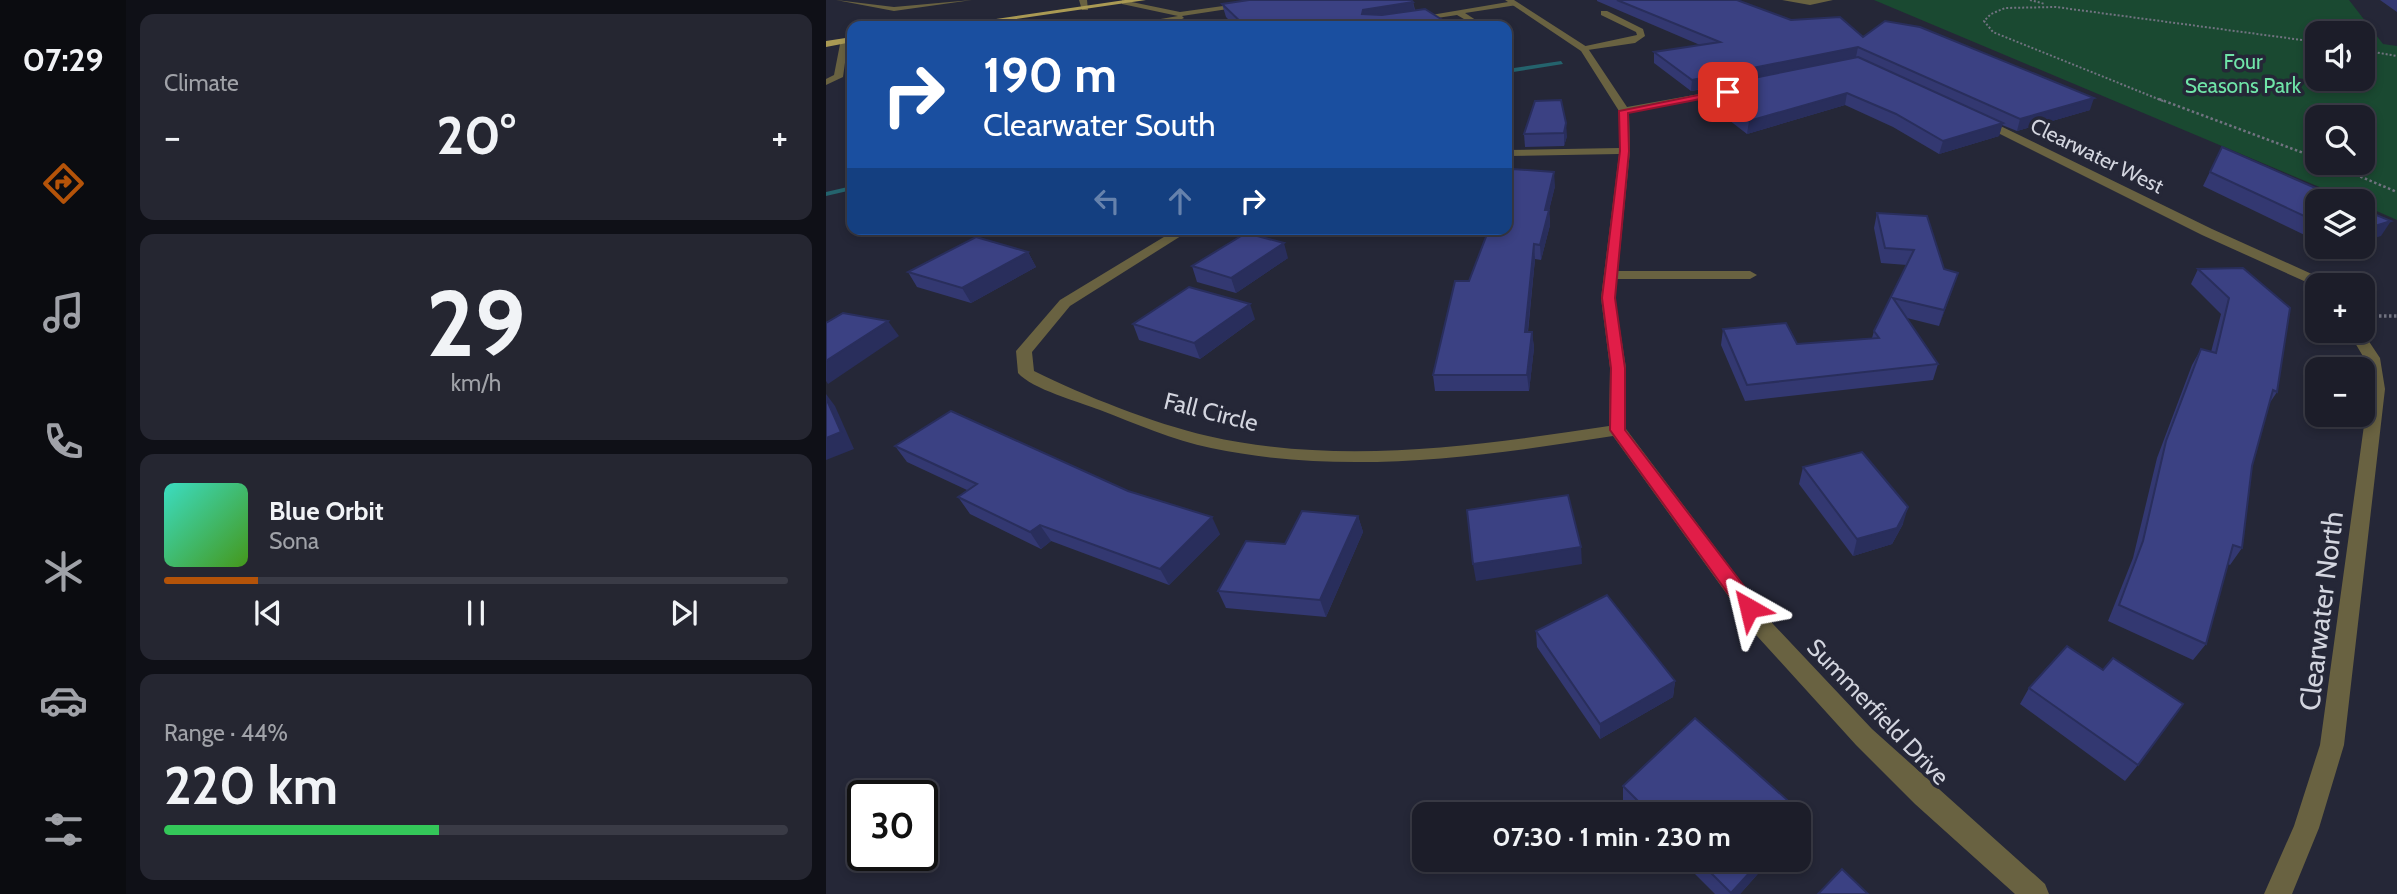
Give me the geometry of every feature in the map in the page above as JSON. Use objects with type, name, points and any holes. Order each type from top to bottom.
[{"type":"main road","points":[[983,21],[1084,4],[1142,0]]},
{"type":"main road","points":[[826,44],[847,41]]},
{"type":"street","points":[[840,0],[894,9],[968,0]]},
{"type":"street","points":[[1156,21],[1283,0]]},
{"type":"street","points":[[1434,0],[1448,0]]},
{"type":"street","points":[[1786,0],[1810,3],[1829,0]]},
{"type":"street","points":[[1401,21],[1511,1],[1584,49],[1623,111],[1625,151],[1608,298],[1618,368],[1617,430]]},
{"type":"street","points":[[1125,2],[1182,16],[1186,21]]},
{"type":"street","points":[[1182,16],[1198,2]]},
{"type":"street","points":[[1458,12],[1473,21]]},
{"type":"street","points":[[1584,49],[1635,40],[1642,36],[1640,31],[1604,13]]},
{"type":"street","points":[[826,82],[838,77],[847,45]]},
{"type":"street","points":[[826,82],[847,80]]},
{"type":"street","points":[[1623,111],[1741,89]]},
{"type":"street","name":"Clearwater West","points":[[1969,114],[2207,232],[2305,276]]},
{"type":"street","points":[[1512,153],[1625,151]]},
{"type":"street","name":"Fall Circle","points":[[1176,235],[1065,303],[1024,351],[1026,373],[1055,388],[1180,434],[1241,448],[1315,457],[1407,457],[1508,447],[1617,430]]},
{"type":"street","points":[[1611,275],[1751,275]]},
{"type":"street","name":"Clearwater North","points":[[2278,894],[2306,828],[2332,746],[2377,388],[2372,358],[2363,343]]},
{"type":"street","name":"Summerfield Drive","points":[[1617,430],[1765,630],[1904,776],[2035,894]]},
{"type":"path","points":[[2031,0],[2056,7]]},
{"type":"path","points":[[2017,6],[2022,2]]},
{"type":"path","points":[[2305,40],[2056,7],[2017,6],[1990,14],[1983,21],[1993,32],[2065,59],[2145,94],[2305,154]]},
{"type":"path","points":[[2375,52],[2397,56]]},
{"type":"path","points":[[2357,175],[2397,192]]},
{"type":"path","points":[[2375,317],[2397,316]]},
{"type":"green space","name":"Four Seasons Park","points":[[1874,0],[2349,0],[2365,21],[2305,21],[2305,91],[2375,91],[2375,34],[2383,44],[2397,46],[2397,220],[2375,210],[2375,189],[2324,189]]},
{"type":"building","points":[[1249,0],[1411,0],[1413,2],[1363,10],[1362,14],[1382,15],[1425,9],[1444,21],[1240,21],[1222,4]]},
{"type":"building","points":[[1617,0],[1737,0],[1791,20],[1840,17],[1863,37],[1885,21],[1920,27],[2094,98],[2020,119],[1858,47],[1692,80],[1654,52],[1720,42]]},
{"type":"building","points":[[1858,57],[2003,123],[1943,141],[1896,114],[1847,93],[1749,121],[1704,88]]},
{"type":"building","points":[[1561,100],[1566,123],[1564,133],[1524,134],[1535,101]]},
{"type":"building","points":[[2222,147],[2318,189],[2305,189],[2305,216],[2210,172]]},
{"type":"building","points":[[1512,169],[1554,172],[1545,210],[1549,210],[1540,245],[1534,244],[1525,332],[1532,332],[1527,375],[1433,375],[1455,281],[1469,281],[1487,235],[1512,235]]},
{"type":"building","points":[[1877,213],[1927,216],[1944,269],[1958,273],[1944,310],[1893,298],[1938,364],[1747,385],[1723,329],[1786,323],[1797,344],[1879,338],[1874,331],[1914,250],[1885,248]]},
{"type":"building","points":[[2375,214],[2391,221],[2375,226]]},
{"type":"building","points":[[1243,235],[1284,243],[1231,278],[1192,266]]},
{"type":"building","points":[[976,237],[1028,252],[962,288],[908,272]]},
{"type":"building","points":[[2243,268],[2290,308],[2277,392],[2273,390],[2252,466],[2242,548],[2233,545],[2206,644],[2119,605],[2143,541],[2166,441],[2201,349],[2216,353],[2229,298],[2198,269]]},
{"type":"building","points":[[1189,287],[1250,304],[1194,343],[1133,324]]},
{"type":"building","points":[[843,313],[888,321],[826,361],[826,323]]},
{"type":"building","points":[[826,398],[841,432],[826,438]]},
{"type":"building","points":[[951,411],[1128,491],[1212,517],[1160,569],[1040,525],[1030,532],[958,497],[977,484],[895,446]]},
{"type":"building","points":[[1862,452],[1908,507],[1897,528],[1857,539],[1803,467]]},
{"type":"building","points":[[1568,495],[1581,547],[1473,564],[1467,510]]},
{"type":"building","points":[[1302,511],[1358,516],[1320,600],[1218,591],[1246,541],[1285,544]]},
{"type":"building","points":[[1607,595],[1675,681],[1600,724],[1536,631]]},
{"type":"building","points":[[2067,646],[2103,670],[2113,658],[2183,704],[2138,765],[2029,688]]},
{"type":"building","points":[[1695,718],[1790,802],[1639,802],[1623,786]]},
{"type":"building","points":[[1842,869],[1868,894],[1818,894]]},
{"type":"building","points":[[1710,872],[1750,872],[1731,893]]},
{"type":"waterway","points":[[1512,70],[1561,63]]},
{"type":"waterway","points":[[826,194],[847,189]]},
{"type":"route","points":[[1728,92],[1623,111],[1625,151],[1608,298],[1618,368],[1617,430],[1749,608]]}]
